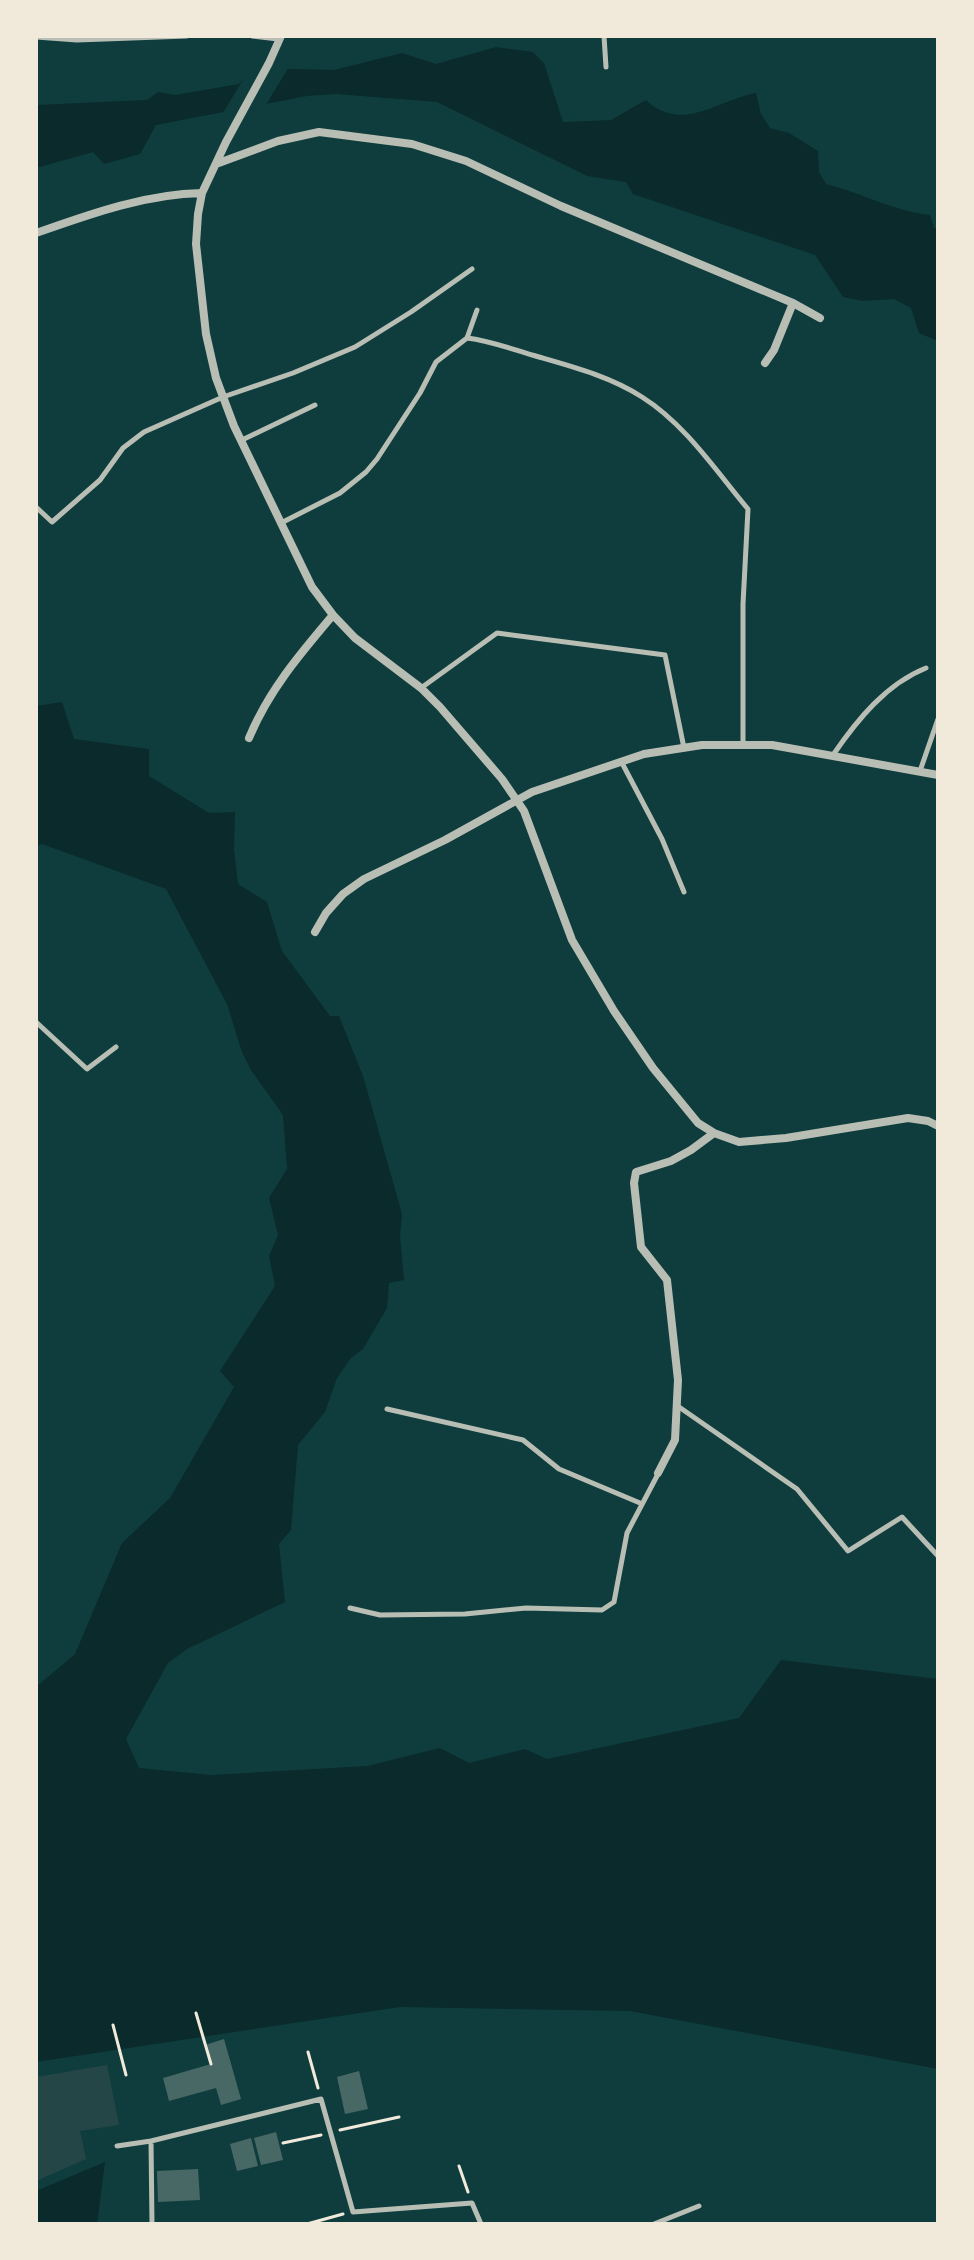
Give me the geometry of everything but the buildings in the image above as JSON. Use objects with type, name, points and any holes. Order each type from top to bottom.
[{"type":"street","points":[[280,38],[202,193],[196,244],[209,356],[242,440],[312,587],[355,638],[421,688],[470,740],[516,799],[524,811],[572,940],[614,1011],[698,1123],[739,1142],[786,1138],[908,1118],[938,1126]]},
{"type":"street","points":[[215,165],[278,141],[319,132],[412,144],[466,161],[561,206],[793,303],[820,318]]},
{"type":"street","points":[[36,233],[136,202],[172,194],[202,193]]},
{"type":"street","points":[[765,363],[774,350],[793,303]]},
{"type":"street","points":[[249,738],[278,682],[333,615]]},
{"type":"street","points":[[315,932],[326,913],[343,894],[364,879],[445,840],[516,799],[644,754],[743,745],[786,747],[938,775]]},
{"type":"street","points":[[658,1473],[675,1440],[679,1407],[674,1333],[667,1280],[641,1247],[634,1183],[636,1172],[671,1161],[714,1133]]},
{"type":"lane","points":[[36,37],[187,36]]},
{"type":"lane","points":[[252,36],[280,38]]},
{"type":"lane","points":[[604,36],[606,67]]},
{"type":"lane","points":[[37,511],[52,522],[100,480],[112,461],[144,432],[223,397],[355,347],[472,269]]},
{"type":"lane","points":[[281,524],[340,493],[366,472],[420,393],[436,362],[467,338],[477,310]]},
{"type":"lane","points":[[467,338],[488,340],[566,364],[614,381],[645,399],[690,439],[748,509],[743,619],[743,745]]},
{"type":"lane","points":[[242,440],[315,405]]},
{"type":"lane","points":[[421,688],[497,633],[665,655],[684,748]]},
{"type":"lane","points":[[833,755],[885,693],[926,668]]},
{"type":"lane","points":[[920,771],[938,719]]},
{"type":"lane","points":[[621,761],[662,839],[684,892]]},
{"type":"lane","points":[[36,1022],[87,1069],[116,1047]]},
{"type":"lane","points":[[679,1407],[797,1489],[848,1551],[902,1517],[938,1556]]},
{"type":"lane","points":[[387,1409],[523,1440],[559,1469],[640,1503]]},
{"type":"lane","points":[[350,1608],[380,1615],[465,1614],[526,1608],[602,1610],[614,1602],[627,1533],[658,1473]]},
{"type":"lane","points":[[117,2146],[151,2141],[321,2099],[353,2212],[472,2203],[481,2224]]},
{"type":"lane","points":[[151,2141],[152,2224]]},
{"type":"lane","points":[[654,2224],[699,2206]]},
{"type":"path","points":[[196,2013],[211,2064]]},
{"type":"path","points":[[113,2025],[126,2075]]},
{"type":"path","points":[[308,2052],[321,2099]]},
{"type":"path","points":[[459,2166],[472,2203]]},
{"type":"path","points":[[307,2224],[353,2212]]},
{"type":"shaded area","points":[[496,47],[533,52],[544,63],[563,122],[611,120],[646,100],[659,110],[686,115],[756,93],[761,114],[770,128],[789,133],[818,151],[819,172],[826,184],[903,210],[930,215],[934,228],[938,228],[938,341],[919,333],[911,308],[894,299],[863,301],[843,297],[815,255],[633,194],[626,182],[587,176],[437,102],[336,94],[307,96],[156,125],[140,154],[104,164],[93,152],[36,168],[36,105],[147,100],[158,92],[175,95],[239,84],[254,68],[334,70],[402,53],[436,64]]},
{"type":"shaded area","points":[[62,702],[74,739],[149,749],[149,776],[209,813],[235,812],[234,849],[238,884],[267,902],[282,951],[330,1016],[339,1016],[363,1076],[402,1214],[400,1236],[404,1280],[389,1283],[387,1308],[363,1349],[351,1358],[337,1378],[325,1412],[298,1445],[291,1530],[279,1544],[285,1602],[187,1649],[168,1663],[126,1739],[139,1768],[211,1775],[367,1766],[440,1748],[469,1763],[525,1749],[547,1759],[739,1718],[781,1660],[938,1679],[938,2069],[630,2011],[400,2007],[36,2062],[36,1687],[75,1654],[122,1543],[170,1498],[234,1387],[220,1371],[275,1286],[269,1256],[278,1235],[269,1198],[287,1169],[283,1115],[251,1070],[227,1004],[166,889],[42,844],[36,846],[36,706]]},
{"type":"shaded area","points":[[107,2065],[119,2125],[80,2131],[86,2159],[36,2181],[36,2077]]},
{"type":"shaded area","points":[[105,2162],[97,2224],[36,2224],[36,2191]]},
{"type":"pier","points":[[252,65],[290,65],[264,108],[221,116]]}]
